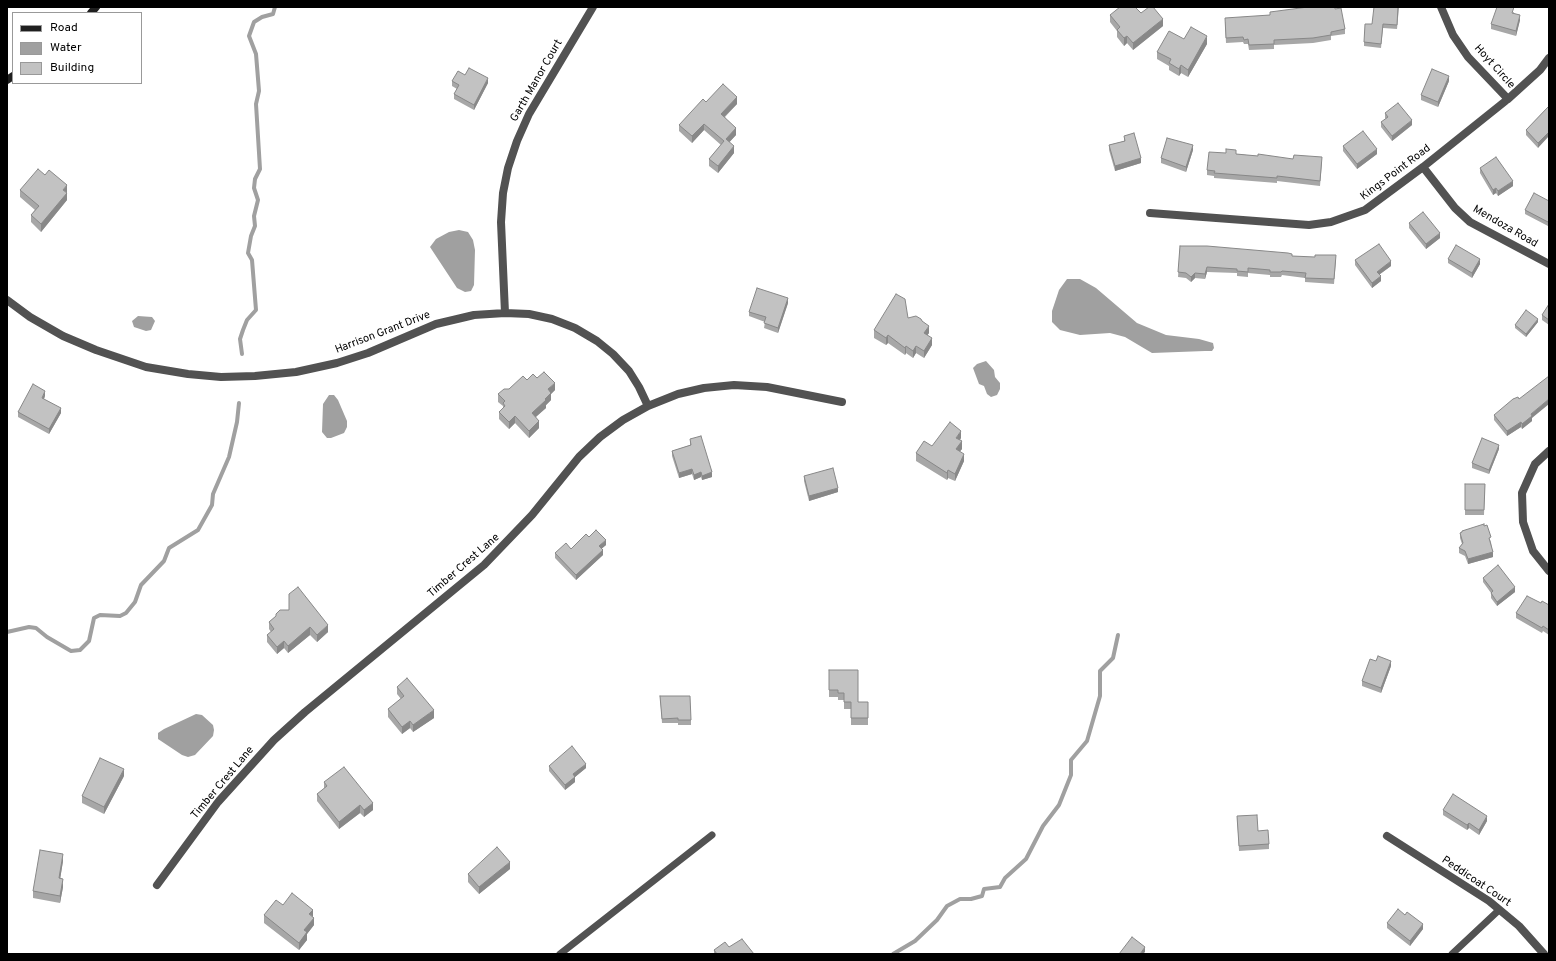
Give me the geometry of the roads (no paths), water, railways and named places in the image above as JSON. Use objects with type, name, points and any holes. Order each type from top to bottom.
[{"type":"street","name":"Garth Manor Court","points":[[505,313],[501,222],[504,187],[508,168],[517,141],[529,114],[594,7]]},
{"type":"street","name":"Hoyt Circle","points":[[1441,7],[1453,35],[1468,57],[1508,99]]},
{"type":"street","name":"Kings Point Road","points":[[1150,213],[1309,225],[1331,222],[1365,210],[1423,167],[1508,99],[1540,70],[1549,58]]},
{"type":"street","name":"Mendoza Road","points":[[1423,167],[1455,208],[1470,222],[1549,264]]},
{"type":"street","name":"Harrison Grant Drive","points":[[7,300],[30,317],[63,336],[96,350],[146,366],[188,374],[221,377],[255,376],[296,372],[337,363],[368,353],[436,324],[474,315],[505,313],[529,314],[552,319],[575,328],[597,341],[613,354],[629,371],[648,406]]},
{"type":"street","name":"Timber Crest Lane","points":[[157,885],[218,802],[274,740],[305,712],[484,565],[532,515],[579,457],[600,437],[623,420],[648,406],[678,394],[704,388],[734,385],[768,387],[842,402]]},
{"type":"street","points":[[1549,451],[1535,464],[1522,493],[1523,522],[1533,551],[1549,571]]},
{"type":"street","name":"Peddicoat Court","points":[[1388,836],[1499,910],[1519,926],[1544,954]]},
{"type":"lane","points":[[560,954],[712,835]]},
{"type":"lane","points":[[1452,954],[1499,910]]},
{"type":"water","points":[[459,230],[468,232],[473,240],[475,250],[474,285],[471,291],[465,292],[457,288],[430,247],[436,239],[449,232]]},
{"type":"water","points":[[1067,279],[1080,279],[1096,288],[1137,323],[1166,335],[1199,339],[1213,343],[1214,348],[1212,351],[1152,353],[1125,337],[1110,333],[1080,335],[1060,330],[1052,322],[1052,311],[1059,290]]},
{"type":"water","points":[[138,316],[152,317],[155,321],[151,330],[146,331],[134,327],[132,321]]},
{"type":"water","points":[[986,361],[994,370],[995,377],[1000,383],[1000,389],[997,395],[991,397],[987,394],[984,386],[979,384],[973,368],[977,364]]},
{"type":"water","points":[[329,395],[334,395],[338,400],[347,421],[347,427],[344,433],[327,438],[322,432],[323,404]]},
{"type":"water","points":[[196,714],[202,715],[213,725],[214,730],[213,736],[195,755],[188,757],[182,755],[158,739],[158,733],[164,729]]},
{"type":"waterway","points":[[242,354],[240,339],[247,320],[256,310],[252,260],[248,253],[251,236],[255,226],[254,216],[258,200],[254,188],[255,179],[260,169],[256,104],[259,91],[256,54],[249,36],[254,22],[262,17],[273,14],[275,7]]},
{"type":"waterway","points":[[7,632],[29,627],[36,628],[47,637],[71,651],[80,650],[89,641],[94,618],[100,615],[120,616],[126,613],[135,602],[141,585],[164,561],[169,548],[198,530],[212,505],[213,494],[229,457],[237,422],[239,403]]},
{"type":"waterway","points":[[893,954],[915,941],[937,920],[947,906],[960,899],[971,899],[982,896],[984,889],[1000,887],[1005,878],[1026,859],[1043,826],[1059,805],[1071,775],[1071,760],[1087,741],[1100,696],[1100,671],[1113,658],[1118,635]]}]
